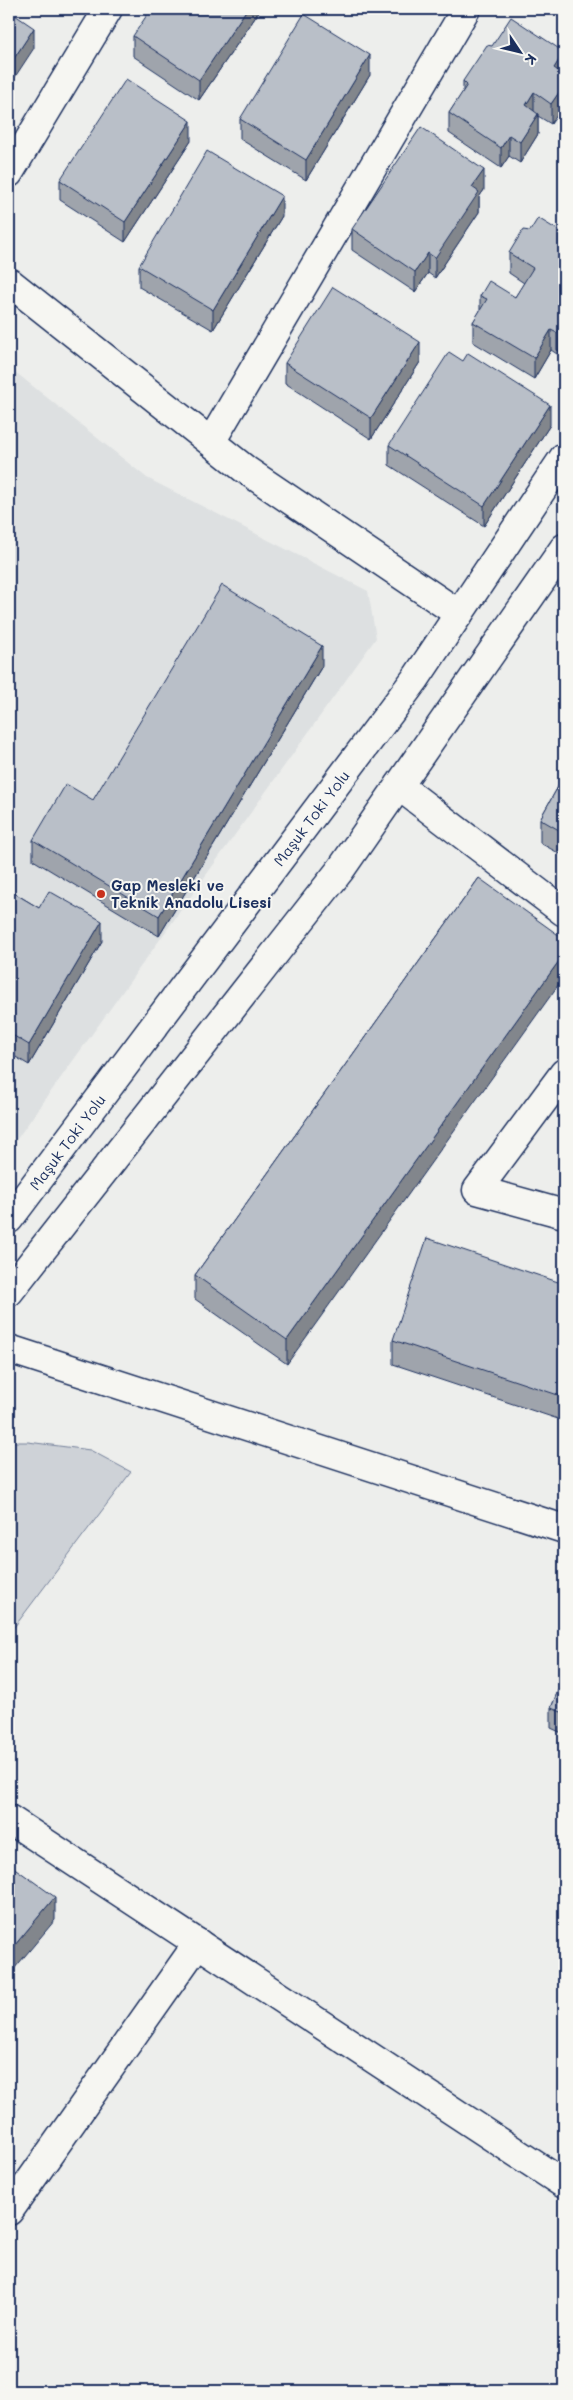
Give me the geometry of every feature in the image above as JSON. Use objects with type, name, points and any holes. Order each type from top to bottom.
[{"type":"street","points":[[9,173],[108,9]]},
{"type":"street","points":[[211,442],[466,9]]},
{"type":"street","points":[[9,282],[246,470],[459,614]]},
{"type":"street","name":"Maşuk Toki Yolu","points":[[9,1219],[416,678],[564,457]]},
{"type":"street","points":[[9,1292],[342,869],[564,548]]},
{"type":"street","points":[[399,786],[564,912]]},
{"type":"street","points":[[564,1073],[477,1190],[564,1214]]},
{"type":"street","points":[[9,1349],[564,1529]]},
{"type":"street","points":[[9,1819],[564,2184]]},
{"type":"street","points":[[9,2211],[198,1943]]},
{"type":"shaded area","name":"Gap Mesleki ve Teknik Anadolu Lisesi","points":[[9,367],[147,478],[368,591],[376,638],[9,1150]]},
{"type":"shaded area","points":[[9,1442],[28,1442],[90,1450],[131,1472],[9,1634]]},
{"type":"building","points":[[151,9],[247,9],[199,80],[133,36]]},
{"type":"building","points":[[9,11],[34,28],[9,66]]},
{"type":"building","points":[[304,14],[370,55],[306,160],[240,119]]},
{"type":"building","points":[[511,17],[564,52],[554,68],[564,75],[564,85],[551,104],[534,92],[526,105],[538,114],[520,142],[509,135],[501,148],[449,113],[467,85],[463,81],[487,45],[492,46]]},
{"type":"building","points":[[126,79],[191,121],[125,222],[60,180]]},
{"type":"building","points":[[421,127],[484,170],[472,187],[479,192],[435,258],[428,253],[415,272],[352,229]]},
{"type":"building","points":[[207,151],[282,196],[213,310],[139,266]]},
{"type":"building","points":[[538,218],[564,234],[564,321],[557,333],[551,330],[534,358],[473,322],[487,299],[480,296],[489,281],[515,297],[533,268],[509,253],[523,230],[530,231]]},
{"type":"building","points":[[333,287],[420,342],[371,418],[285,363]]},
{"type":"building","points":[[449,352],[463,361],[468,353],[550,405],[484,506],[389,445]]},
{"type":"building","points":[[222,585],[322,646],[159,916],[33,840],[66,784],[93,800]]},
{"type":"building","points":[[564,776],[564,833],[540,819]]},
{"type":"building","points":[[479,878],[564,939],[564,954],[287,1340],[195,1275]]},
{"type":"building","points":[[9,890],[39,908],[49,891],[102,921],[29,1045],[9,1033]]},
{"type":"building","points":[[9,1067],[14,1070],[9,1079]]},
{"type":"building","points":[[427,1238],[564,1284],[564,1397],[393,1340]]},
{"type":"building","points":[[564,1676],[564,1713],[551,1708]]},
{"type":"building","points":[[9,1864],[55,1897],[9,1952]]},
{"type":"place","name":"Gap Mesleki ve Teknik Anadolu Lisesi","points":[[101,894]]}]
